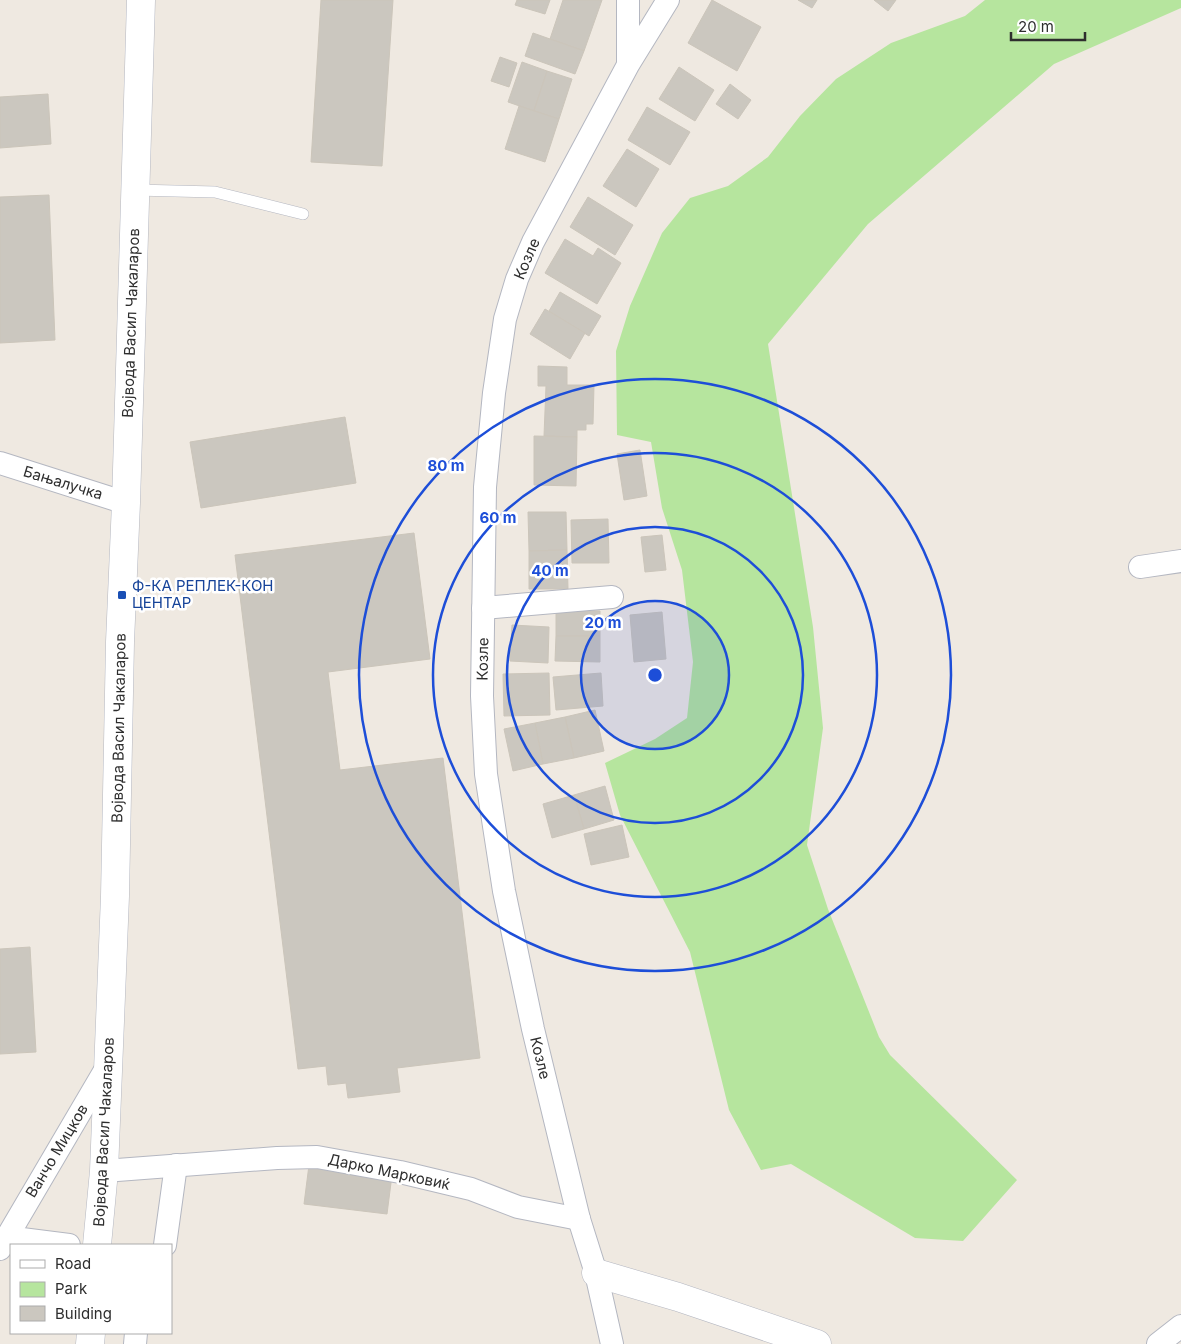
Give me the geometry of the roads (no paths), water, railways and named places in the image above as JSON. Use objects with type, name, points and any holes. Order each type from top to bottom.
[{"type":"street","name":"Војвода Васил Чакаларов","points":[[97,1244],[104,1171],[115,896],[120,642],[141,0]]},
{"type":"street","points":[[628,0],[628,65]]},
{"type":"street","name":"Козле","points":[[612,1344],[596,1273],[579,1218],[533,1029],[504,891],[486,774],[482,696],[485,487],[494,393],[505,319],[517,279],[533,242],[628,65],[668,0]]},
{"type":"street","name":"Бањалучка","points":[[0,464],[126,503]]},
{"type":"street","points":[[1140,568],[1181,561]]},
{"type":"street","points":[[483,608],[612,597]]},
{"type":"street","name":"Ванчо Мицков","points":[[36,1244],[3,1243],[108,1065]]},
{"type":"street","name":"Дарко Марковиќ","points":[[104,1171],[278,1158],[318,1157],[400,1172],[471,1189],[518,1207],[579,1218]]},
{"type":"street","points":[[165,1244],[176,1165]]},
{"type":"street","points":[[596,1273],[678,1297],[816,1344]]},
{"type":"street","points":[[1158,1344],[1181,1326]]},
{"type":"lane","points":[[135,190],[216,192],[303,214]]},
{"type":"place","name":"Ф-КА РЕПЛЕК-КОН ЦЕНТАР","points":[[122,595]]}]
